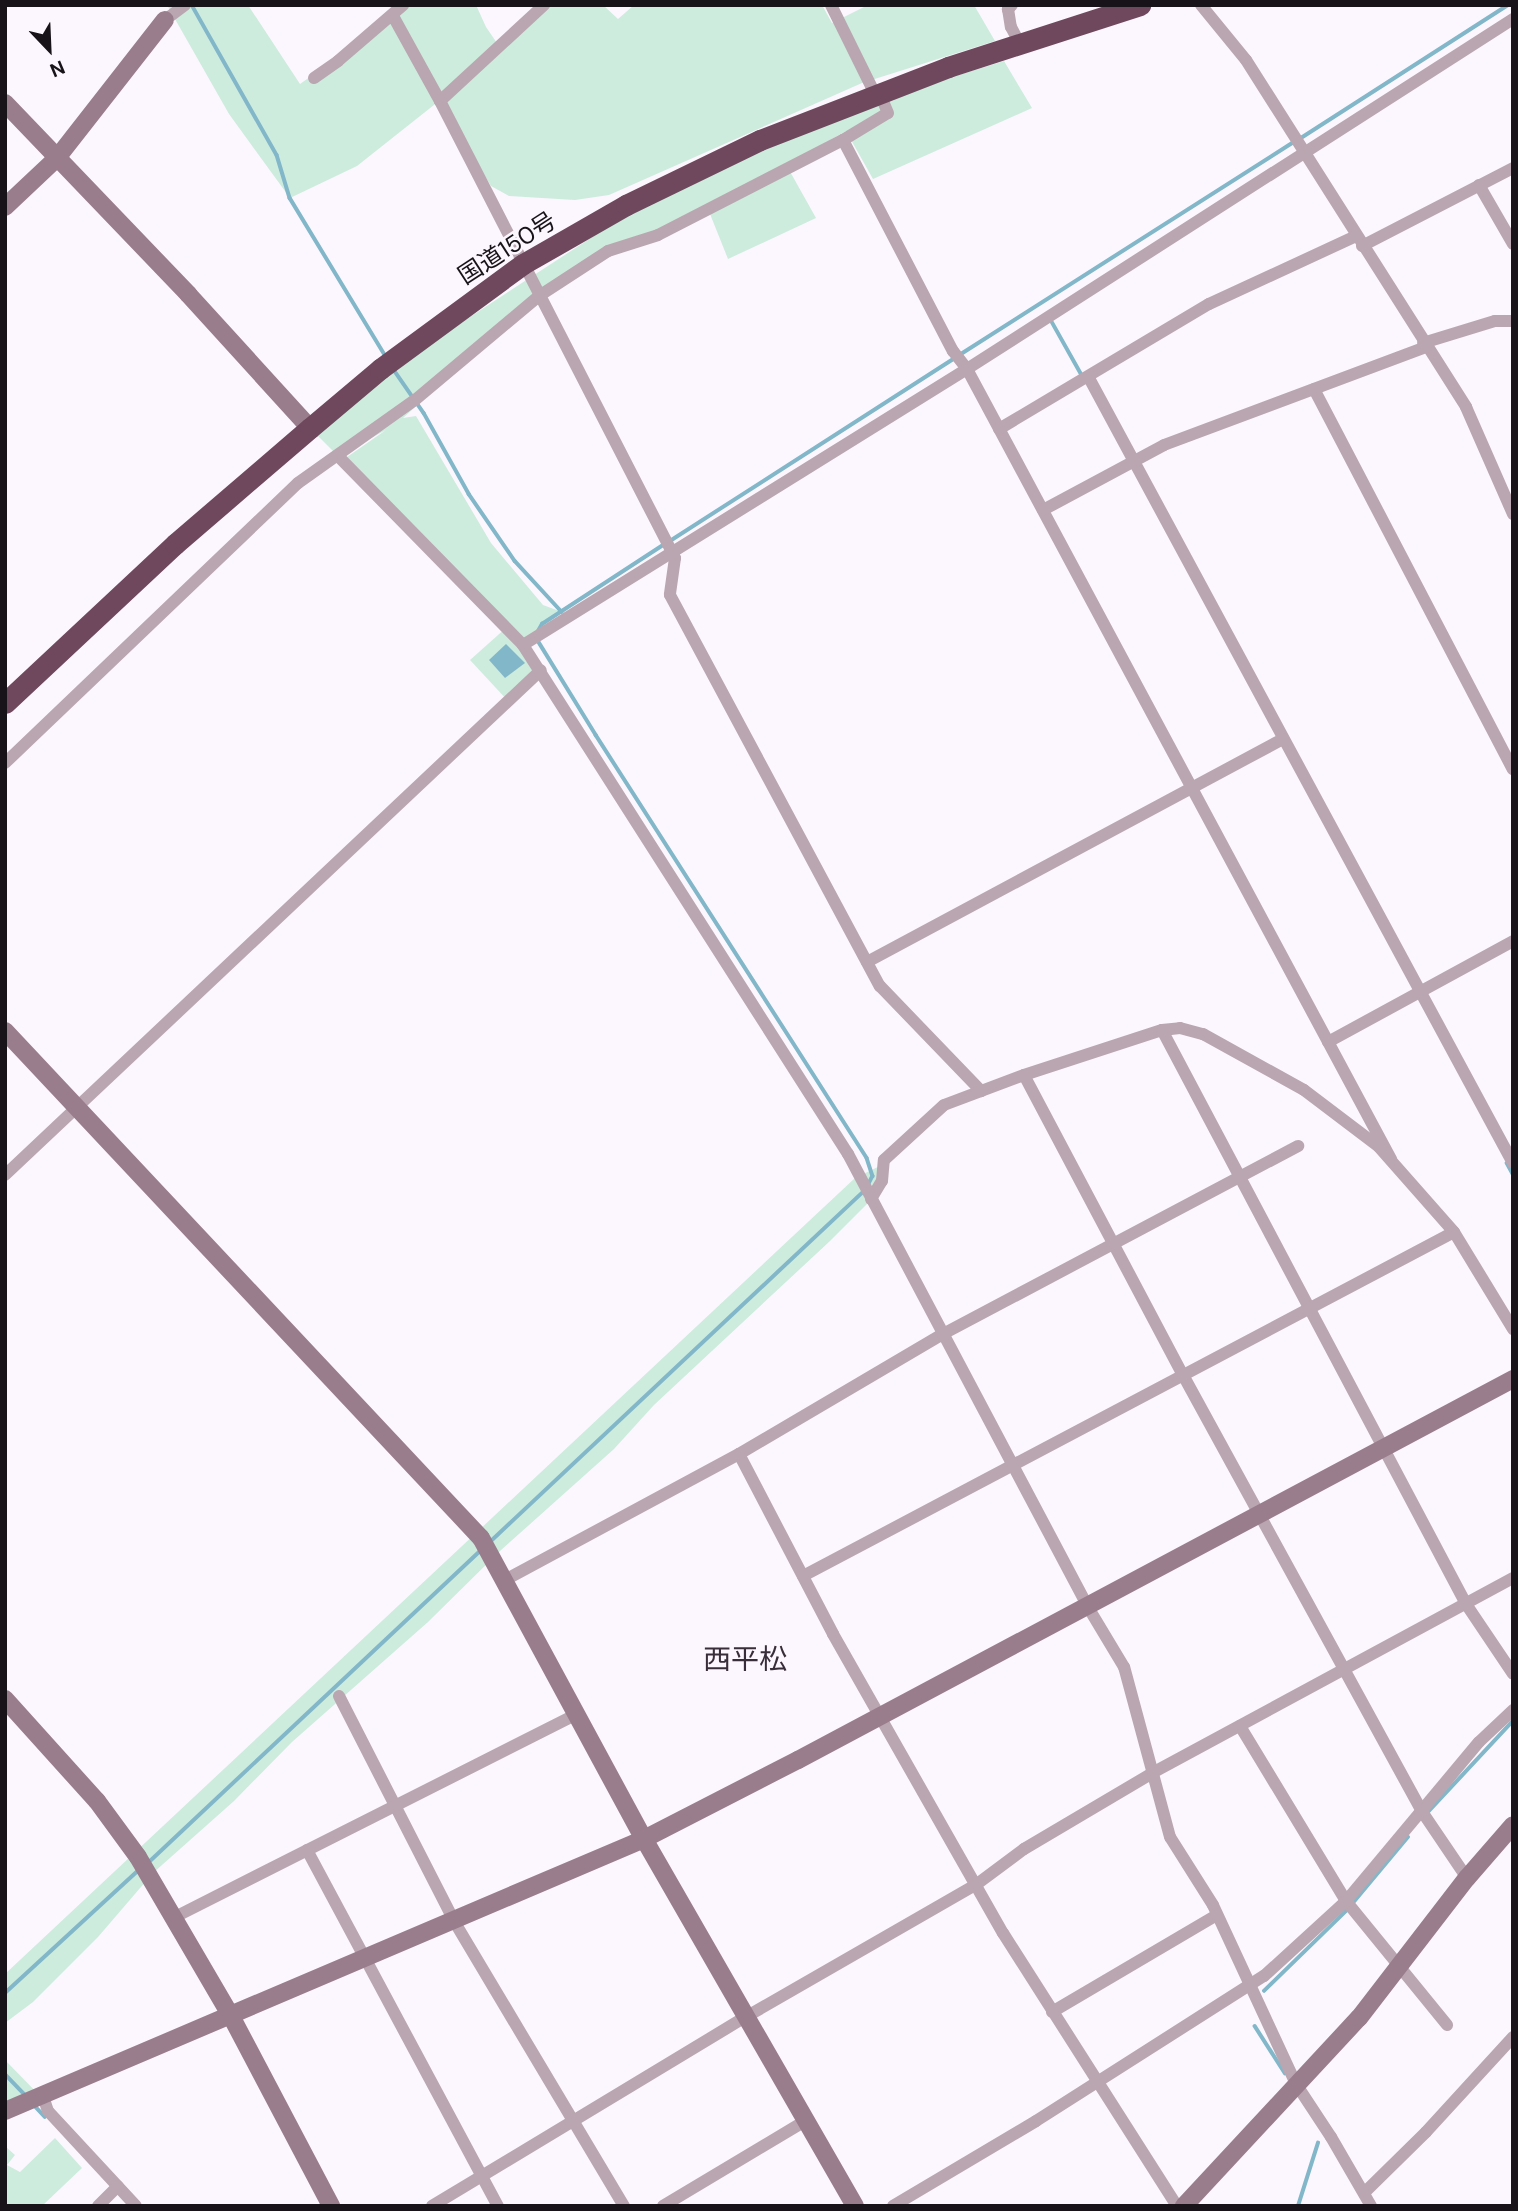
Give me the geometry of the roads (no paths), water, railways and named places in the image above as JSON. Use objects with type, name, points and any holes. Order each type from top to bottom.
[{"type":"highway","name":"国道150号","points":[[5,703],[175,544],[310,428],[380,369],[523,264],[688,173],[760,140],[877,93],[1140,5]]},
{"type":"street","points":[[5,207],[57,158],[165,20],[185,5]]},
{"type":"street","points":[[314,78],[393,16],[403,5]]},
{"type":"street","points":[[440,101],[544,5]]},
{"type":"street","points":[[5,763],[298,483],[427,391],[540,296],[608,251],[658,235],[843,140],[888,113],[831,5]]},
{"type":"street","points":[[1012,5],[1008,9],[1011,27],[1020,44]]},
{"type":"street","points":[[1201,5],[1246,60],[1466,407],[1513,514]]},
{"type":"street","points":[[393,16],[440,101],[671,553],[670,596],[880,986],[981,1091]]},
{"type":"street","points":[[528,643],[967,369],[1513,19]]},
{"type":"street","points":[[5,103],[188,294],[310,428]]},
{"type":"street","points":[[843,140],[953,351],[967,369],[1391,1159]]},
{"type":"street","points":[[999,429],[1089,378],[1209,304],[1359,241],[1513,169]]},
{"type":"street","points":[[1479,185],[1513,244]]},
{"type":"street","points":[[1043,510],[1164,445],[1425,345],[1495,321],[1513,321]]},
{"type":"street","points":[[1089,378],[1418,993],[1513,1163]]},
{"type":"street","points":[[1314,389],[1513,769]]},
{"type":"street","points":[[338,456],[528,643],[541,670],[841,1143],[1088,1606],[1124,1667],[1170,1837],[1217,1915],[1296,2084],[1371,2206]]},
{"type":"street","points":[[5,1174],[541,670]]},
{"type":"street","points":[[867,962],[1283,739]]},
{"type":"street","points":[[1328,1042],[1513,942]]},
{"type":"street","points":[[871,1199],[882,1181],[884,1160],[944,1105],[1024,1075],[1162,1030],[1180,1028],[1203,1034],[1244,1054],[1304,1090],[1391,1159],[1454,1232],[1513,1329]]},
{"type":"street","points":[[1162,1030],[1466,1604],[1513,1674]]},
{"type":"street","points":[[5,1031],[485,1546],[744,2018],[855,2206]]},
{"type":"street","points":[[1024,1075],[1259,1515],[1424,1814],[1467,1878]]},
{"type":"street","points":[[505,1580],[739,1454],[943,1334],[1298,1146]]},
{"type":"street","points":[[803,1576],[1454,1232]]},
{"type":"street","points":[[5,2111],[644,1839],[1513,1379]]},
{"type":"street","points":[[739,1454],[879,1716],[1023,1967],[1177,2206]]},
{"type":"street","points":[[432,2206],[744,2018],[977,1884],[1024,1849],[1154,1772],[1513,1578]]},
{"type":"street","points":[[339,1696],[454,1921],[624,2206]]},
{"type":"street","points":[[5,1699],[123,1835],[175,1917],[230,2015],[331,2206]]},
{"type":"street","points":[[893,2206],[1098,2082],[1249,1986],[1346,1901],[1424,1814],[1479,1742],[1513,1710]]},
{"type":"street","points":[[175,1917],[577,1714]]},
{"type":"street","points":[[1240,1726],[1346,1901],[1447,2025]]},
{"type":"street","points":[[1184,2206],[1359,2018],[1467,1878],[1513,1825]]},
{"type":"street","points":[[307,1850],[498,2206]]},
{"type":"street","points":[[1052,2012],[1217,1915]]},
{"type":"street","points":[[1364,2193],[1426,2132],[1513,2037]]},
{"type":"street","points":[[43,2096],[48,2111],[136,2206]]},
{"type":"street","points":[[663,2206],[805,2121]]},
{"type":"street","points":[[98,2206],[118,2186]]},
{"type":"water","points":[[506,644],[525,663],[505,678],[489,660]]},
{"type":"waterway","points":[[192,5],[277,155],[290,198],[385,355]]},
{"type":"waterway","points":[[1301,138],[1508,5]]},
{"type":"waterway","points":[[961,354],[1294,142]]},
{"type":"waterway","points":[[1051,320],[1083,377]]},
{"type":"waterway","points":[[670,541],[955,358]]},
{"type":"waterway","points":[[392,367],[424,413],[469,494],[515,561],[562,612]]},
{"type":"waterway","points":[[538,631],[542,624],[663,545]]},
{"type":"waterway","points":[[537,639],[867,1158],[873,1176],[868,1186]]},
{"type":"waterway","points":[[1507,1163],[1513,1174]]},
{"type":"waterway","points":[[491,1541],[863,1192]]},
{"type":"waterway","points":[[149,1862],[480,1551]]},
{"type":"waterway","points":[[1428,1812],[1513,1721]]},
{"type":"waterway","points":[[1352,1904],[1408,1837]]},
{"type":"waterway","points":[[5,1993],[140,1869]]},
{"type":"waterway","points":[[1264,1991],[1347,1910]]},
{"type":"waterway","points":[[1255,2026],[1285,2073]]},
{"type":"waterway","points":[[5,2074],[26,2096]]},
{"type":"waterway","points":[[34,2105],[45,2117]]},
{"type":"waterway","points":[[1298,2206],[1318,2143]]},
{"type":"district","name":"西平松","points":[[745,1660]]}]
